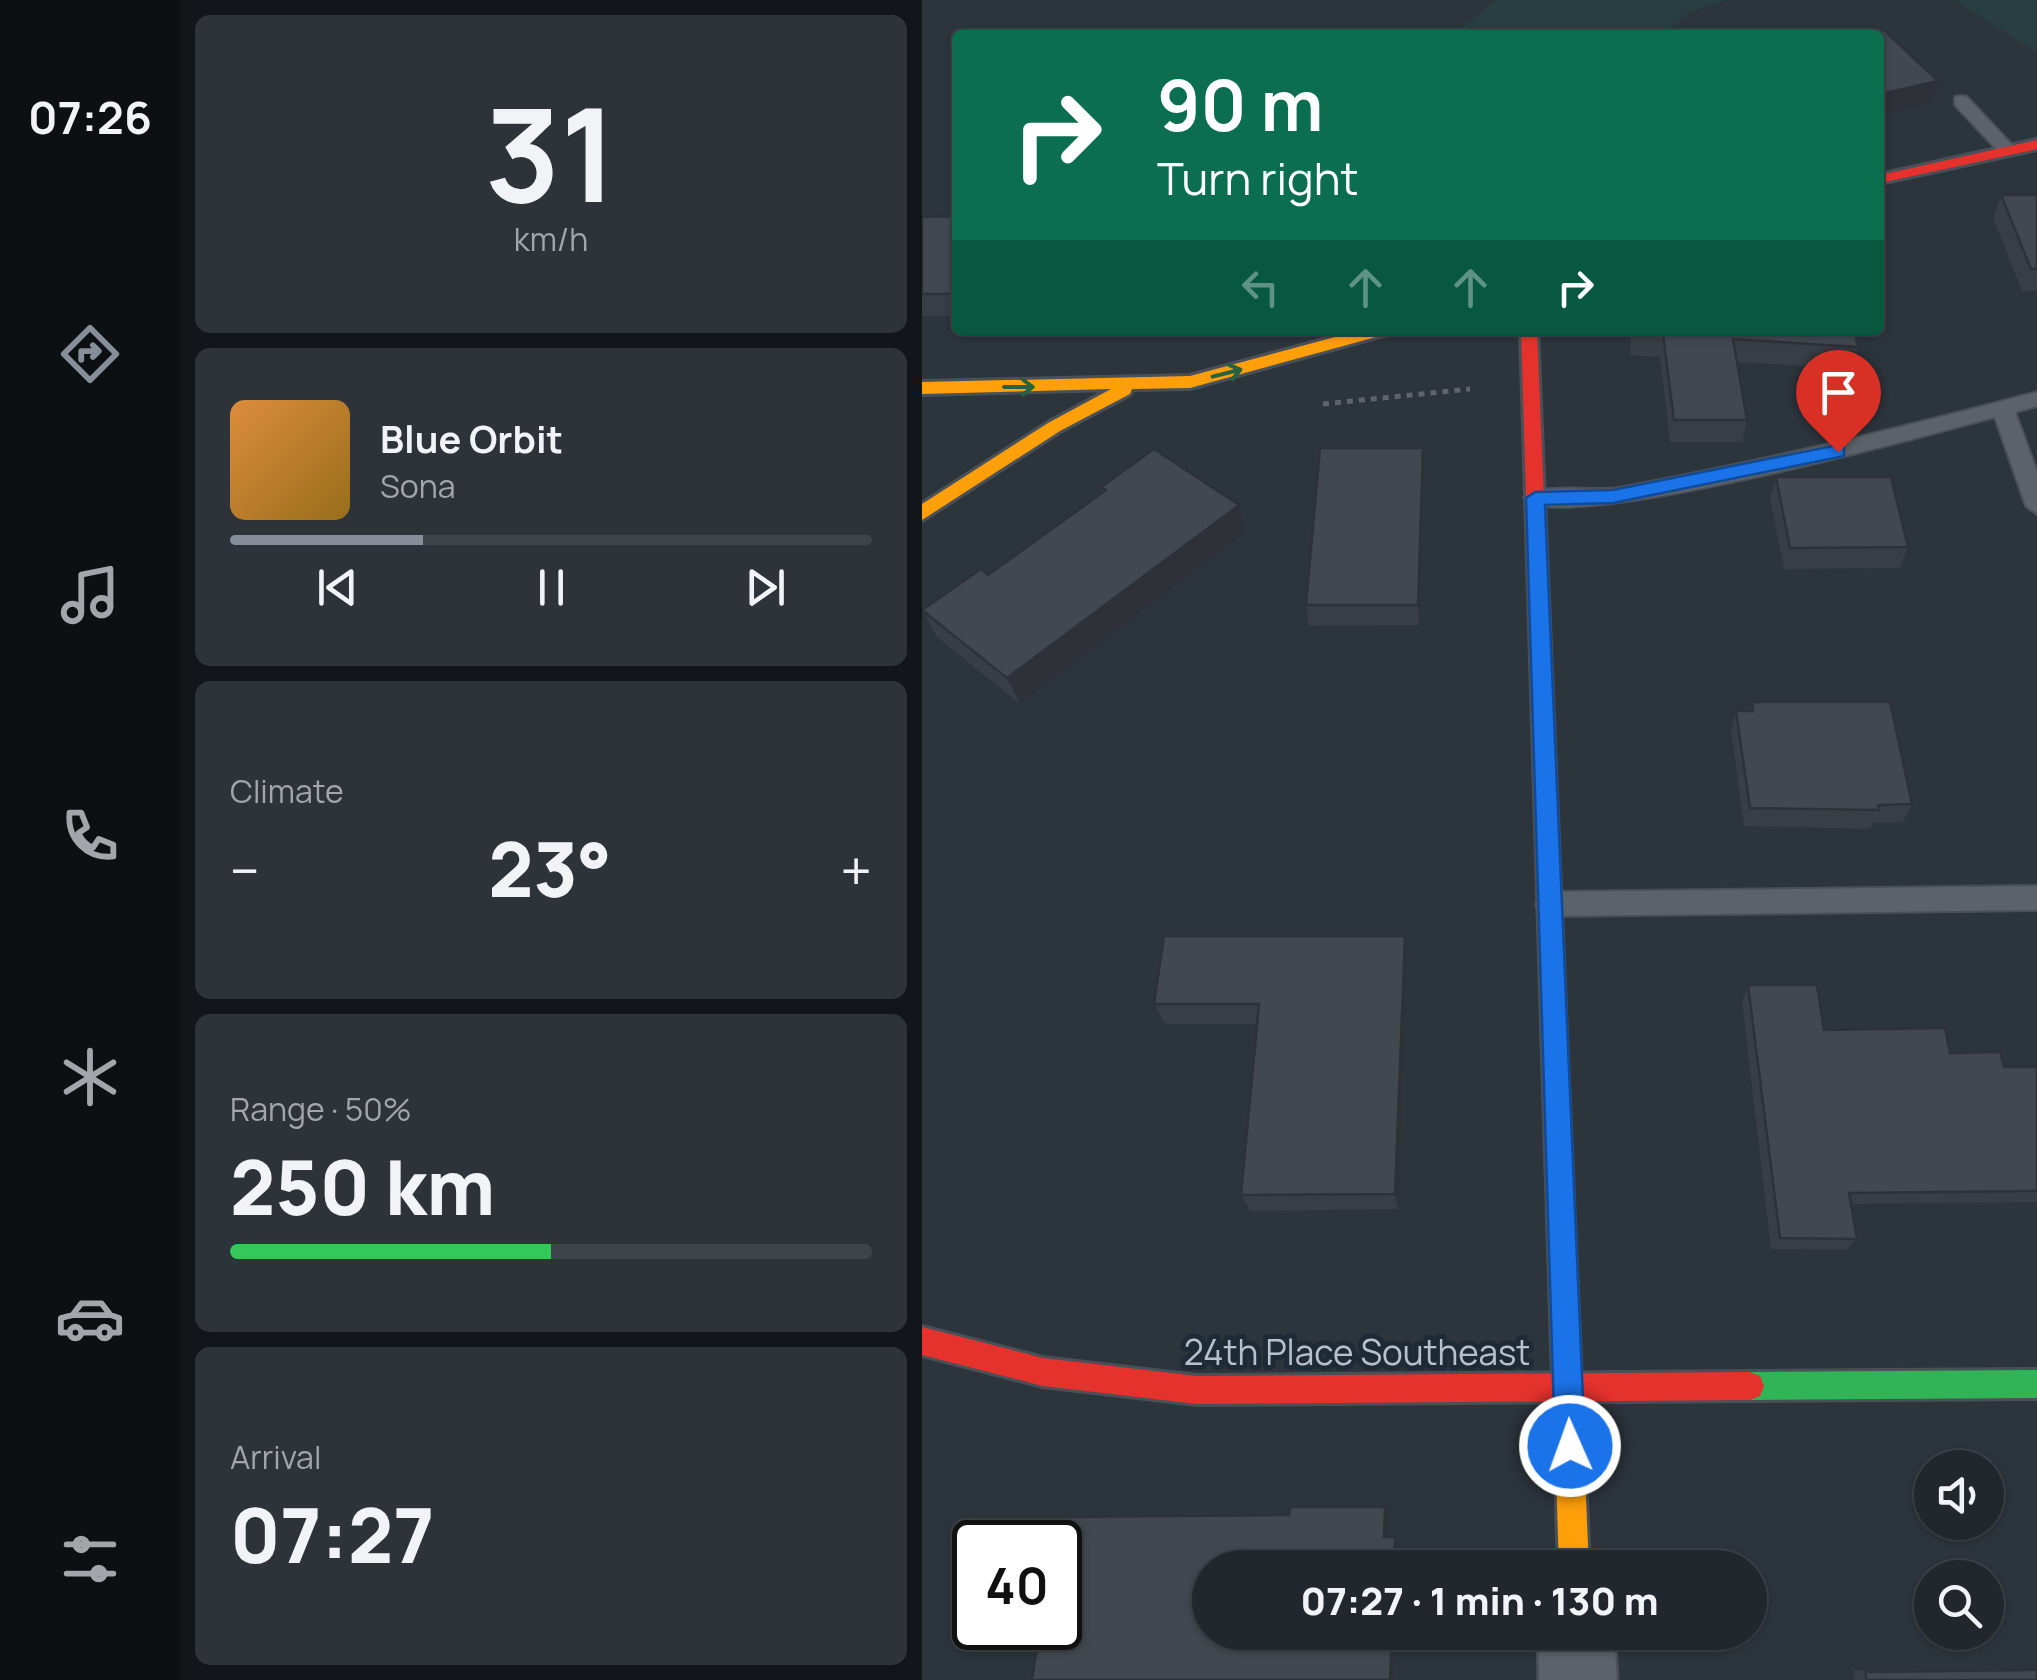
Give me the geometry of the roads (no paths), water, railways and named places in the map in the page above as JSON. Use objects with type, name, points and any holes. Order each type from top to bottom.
[{"type":"street","points":[[1884,177],[2036,144]]},
{"type":"street","points":[[922,388],[1190,382],[1362,335]]},
{"type":"street","points":[[1529,335],[1573,1550]]},
{"type":"street","points":[[922,513],[1054,427],[1131,386],[1170,359]]},
{"type":"street","name":"24th Place Southeast","points":[[922,1341],[1043,1372],[1196,1390],[2036,1384]]},
{"type":"street","points":[[1577,1650],[1578,1680]]},
{"type":"lane","points":[[1962,102],[2007,150]]},
{"type":"lane","points":[[1535,498],[1613,497],[1838,452],[2036,399]]},
{"type":"lane","points":[[2003,408],[2036,506]]},
{"type":"lane","points":[[1550,904],[2036,898]]}]
